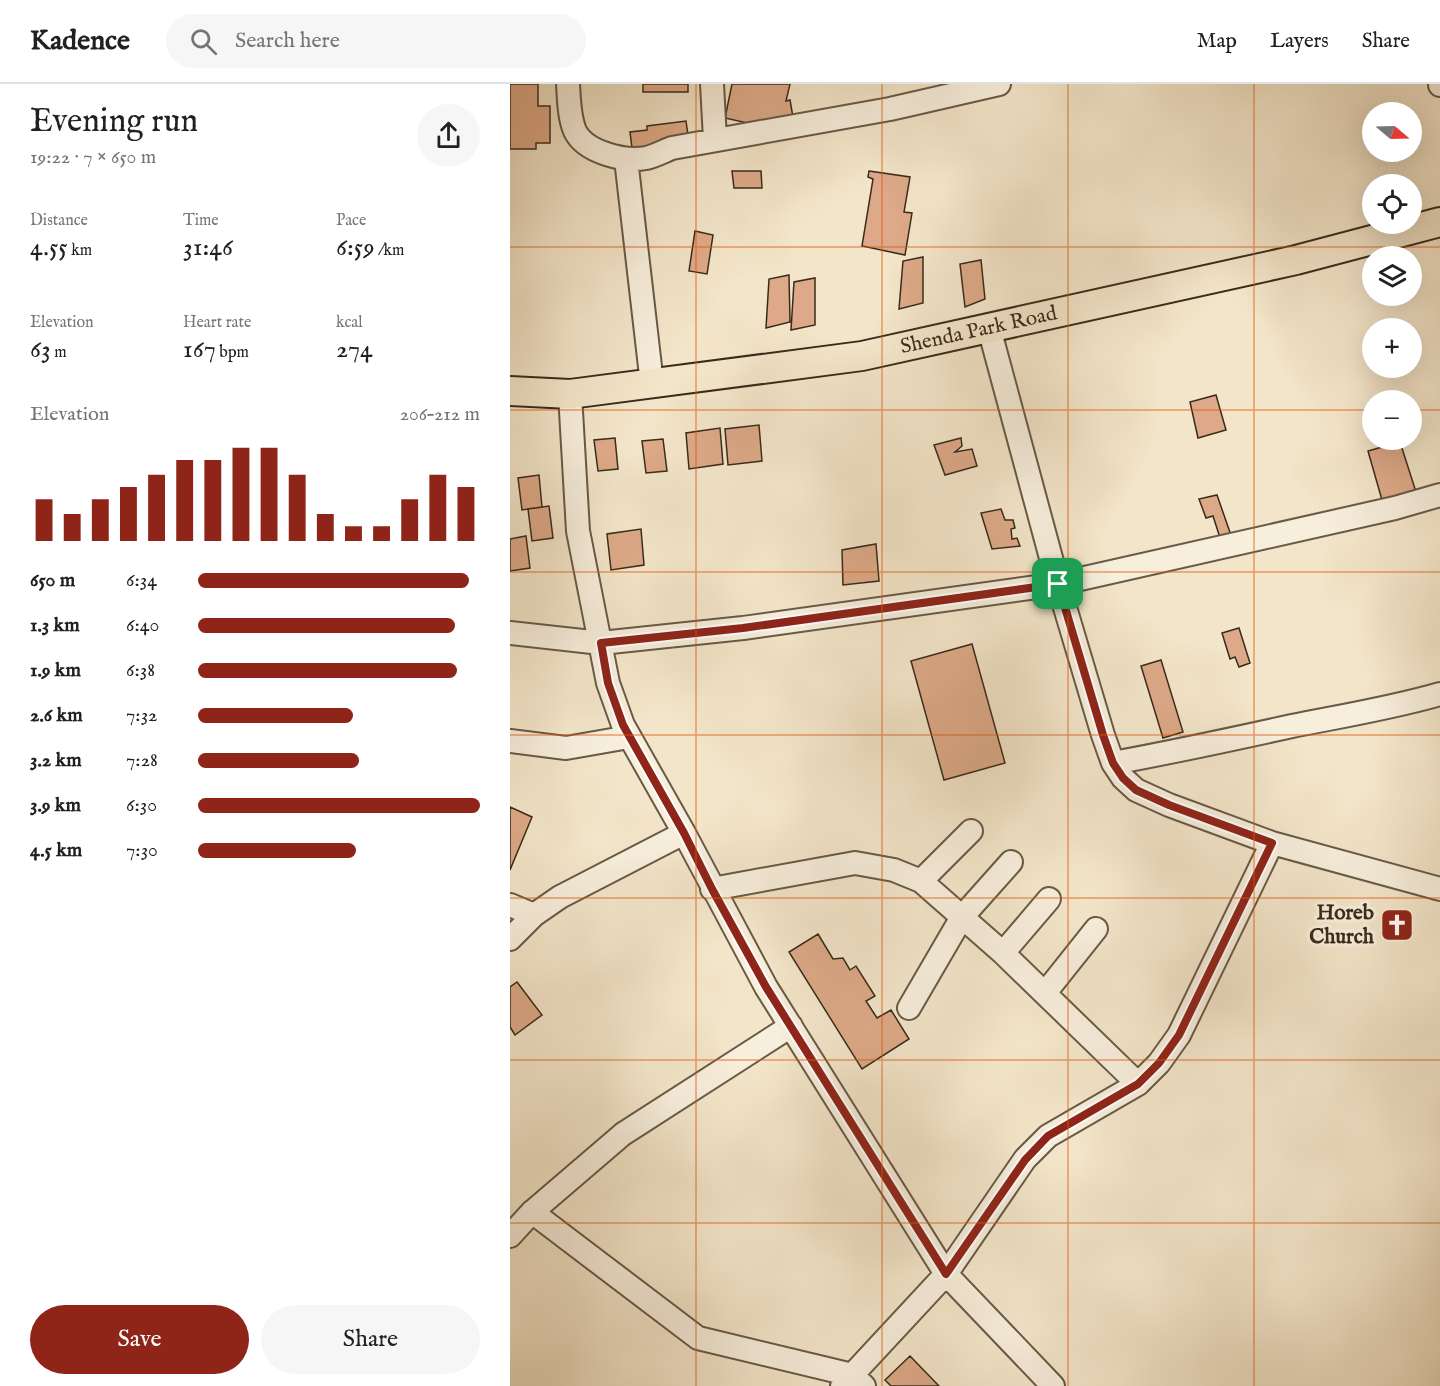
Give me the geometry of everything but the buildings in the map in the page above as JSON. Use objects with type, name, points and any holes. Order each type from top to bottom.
[{"type":"main road","name":"Shenda Park Road","points":[[510,391],[570,394],[862,356],[1296,260],[1440,222]]},
{"type":"street","points":[[568,84],[575,130],[584,144],[626,159],[648,158],[672,148],[890,109],[999,84]]},
{"type":"street","points":[[712,84],[715,139]]},
{"type":"street","points":[[626,159],[652,384]]},
{"type":"street","points":[[989,328],[1058,584],[1113,763],[1123,778],[1136,790],[1169,805],[1272,843],[1440,889]]},
{"type":"street","points":[[570,394],[578,531],[611,692],[623,725],[684,833],[766,987],[946,1274],[1053,1386]]},
{"type":"street","points":[[510,633],[601,643],[743,628],[1058,584],[1395,508],[1440,495]]},
{"type":"street","points":[[1113,763],[1204,747],[1413,702],[1440,694]]},
{"type":"street","points":[[510,741],[566,748],[629,736]]},
{"type":"street","points":[[921,881],[971,831]]},
{"type":"street","points":[[510,939],[534,915],[560,897],[684,833]]},
{"type":"street","points":[[532,1212],[698,1338],[853,1382],[946,1274],[1025,1160],[1048,1136],[1138,1084],[1159,1063],[1179,1035],[1272,843]]},
{"type":"street","points":[[909,1008],[962,917],[1011,862]]},
{"type":"street","points":[[712,889],[855,863],[894,870],[921,881],[1003,952],[1138,1084]]},
{"type":"street","points":[[1003,952],[1049,899]]},
{"type":"street","points":[[510,905],[534,915]]},
{"type":"street","points":[[1045,993],[1096,929]]},
{"type":"street","points":[[510,1236],[532,1212],[623,1134],[791,1026]]},
{"type":"place","name":"Horeb Church","points":[[1397,925]]},
{"type":"route","points":[[1058,584],[1103,735],[1113,763],[1123,778],[1136,790],[1169,805],[1272,843],[1179,1035],[1159,1063],[1138,1084],[1048,1136],[1025,1160],[946,1274],[766,987],[712,889],[684,833],[623,725],[608,683],[601,643],[743,628],[1058,584]]}]
